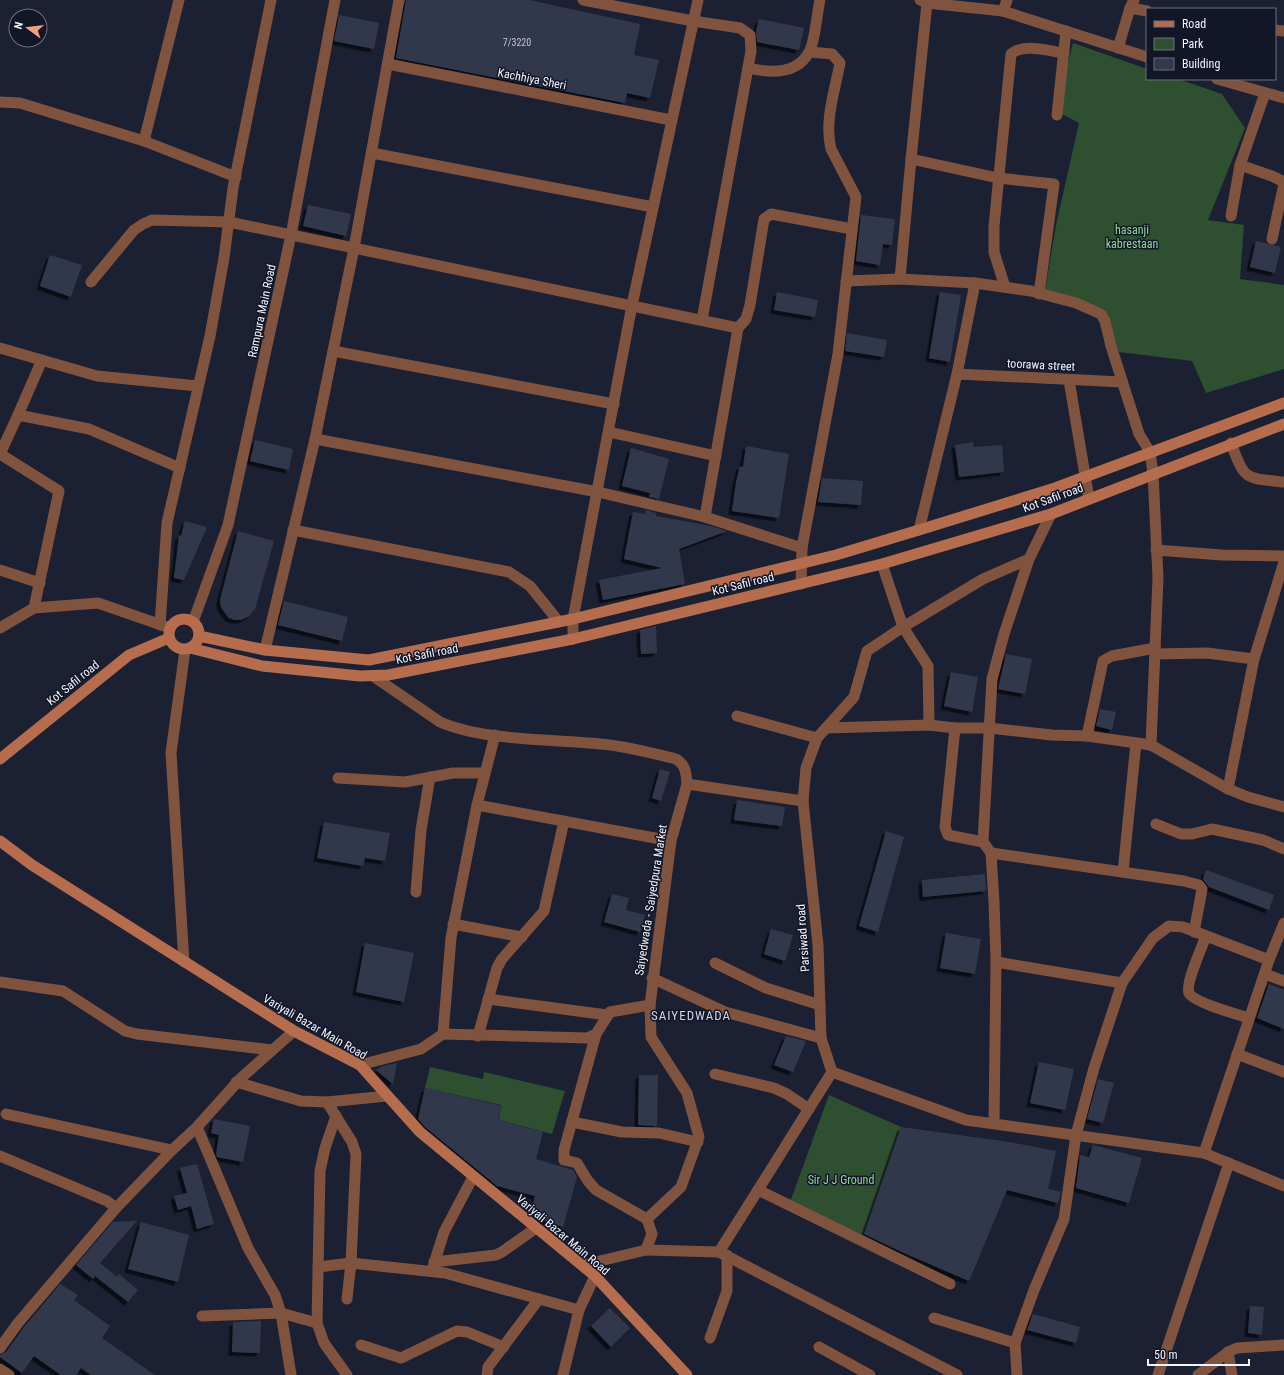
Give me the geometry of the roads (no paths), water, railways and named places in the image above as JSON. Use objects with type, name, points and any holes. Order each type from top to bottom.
[{"type":"main road","name":"Kot Safil road","points":[[199,636],[265,650],[369,660],[573,619],[802,563],[919,530],[1086,477],[1284,403]]},
{"type":"main road","name":"Kot Safil road","points":[[188,649],[262,666],[331,674],[373,676],[388,675],[573,639],[882,564],[1051,514],[1153,473],[1284,424]]},
{"type":"main road","points":[[183,619],[193,622],[197,626],[199,636],[198,641],[188,649],[175,647],[166,630],[173,623],[183,619]]},
{"type":"main road","name":"Kot Safil road","points":[[0,759],[129,655],[166,630]]},
{"type":"main road","name":"Variyali Bazar Main Road","points":[[0,841],[32,865],[294,1031],[360,1065],[420,1132],[595,1276],[687,1375]]},
{"type":"street","points":[[144,141],[179,0]]},
{"type":"street","points":[[0,628],[34,608],[98,603],[166,630],[167,523],[210,336],[236,177],[271,0]]},
{"type":"street","name":"Rampura Main Road","points":[[193,622],[228,525],[291,235],[335,0]]},
{"type":"street","points":[[265,650],[315,439],[354,248],[399,0]]},
{"type":"street","points":[[583,0],[693,22],[740,28],[750,35],[751,51],[702,320]]},
{"type":"street","points":[[573,639],[573,619],[632,305],[698,0]]},
{"type":"street","points":[[748,68],[769,73],[784,71],[800,63],[810,52],[820,0]]},
{"type":"street","points":[[1004,11],[1007,0]]},
{"type":"street","points":[[900,280],[923,2],[1004,11],[1146,58]]},
{"type":"street","points":[[1118,48],[1132,4],[1146,11]]},
{"type":"street","points":[[1057,115],[1066,31]]},
{"type":"street","points":[[1005,287],[994,252],[994,226],[1011,54],[1015,50],[1024,48],[1064,53]]},
{"type":"street","points":[[801,584],[802,548],[838,354],[856,197],[831,149],[829,142],[829,126],[840,63],[832,54],[810,52]]},
{"type":"street","name":"Kachhiya Sheri","points":[[388,64],[671,120]]},
{"type":"street","points":[[1220,80],[1284,98]]},
{"type":"street","points":[[1231,216],[1240,165],[1265,93]]},
{"type":"street","points":[[0,102],[20,104],[144,141],[236,177]]},
{"type":"street","points":[[372,153],[653,207]]},
{"type":"street","points":[[911,159],[998,178],[1054,184],[1040,294]]},
{"type":"street","points":[[1240,165],[1272,176],[1284,183],[1272,239]]},
{"type":"street","points":[[705,518],[738,328],[746,319],[750,305],[764,219],[771,214],[852,230]]},
{"type":"street","points":[[90,282],[134,230],[152,220],[229,222],[738,328]]},
{"type":"street","points":[[846,281],[900,280],[975,283],[1040,294],[1076,303],[1101,314],[1105,321],[1122,382],[1140,434],[1150,452],[1153,473],[1156,550],[1155,651],[1151,745]]},
{"type":"street","points":[[919,530],[957,374],[975,283]]},
{"type":"street","points":[[0,348],[97,376],[198,386]]},
{"type":"street","points":[[333,351],[614,404]]},
{"type":"street","points":[[34,608],[59,491],[0,454],[42,360]]},
{"type":"street","name":"toorawa street","points":[[957,374],[1122,382]]},
{"type":"street","points":[[1069,380],[1090,499]]},
{"type":"street","points":[[18,415],[89,429],[180,468]]},
{"type":"street","points":[[609,432],[716,456]]},
{"type":"street","points":[[315,439],[598,492],[705,518],[802,548]]},
{"type":"street","points":[[1231,443],[1240,468],[1244,474],[1251,478],[1284,482]]},
{"type":"street","points":[[994,1123],[996,962],[991,853],[983,842],[992,679],[1004,634],[1029,559],[1051,514]]},
{"type":"street","points":[[293,530],[510,572],[530,586],[559,622]]},
{"type":"street","points":[[1156,550],[1222,555],[1284,556]]},
{"type":"street","points":[[373,676],[440,722],[462,730],[495,735],[614,745],[676,758],[685,768],[687,784],[803,801],[806,768],[817,738],[854,697],[867,651],[903,627],[983,579],[1029,559]]},
{"type":"street","points":[[1228,789],[1254,659],[1284,562]]},
{"type":"street","points":[[882,564],[903,627],[928,666],[928,725]]},
{"type":"street","points":[[0,570],[40,583]]},
{"type":"street","points":[[184,962],[171,753],[188,649]]},
{"type":"street","points":[[1086,736],[1104,661],[1112,656],[1155,651],[1254,659]]},
{"type":"street","points":[[737,716],[817,738]]},
{"type":"street","points":[[826,728],[928,725],[955,728],[989,728],[1052,735],[1086,736],[1151,745],[1228,789],[1284,807]]},
{"type":"street","points":[[955,728],[945,827],[948,835],[983,842]]},
{"type":"street","points":[[443,1034],[453,924],[477,805],[495,735]]},
{"type":"street","points":[[1124,872],[1136,743]]},
{"type":"street","points":[[338,778],[404,782],[453,773],[485,773]]},
{"type":"street","points":[[416,892],[421,830],[430,777]]},
{"type":"street","name":"Saiyedwada - Saiyedpura Market","points":[[647,1219],[681,1187],[700,1137],[686,1093],[651,1036],[650,1005],[652,978],[671,841],[687,784]]},
{"type":"street","name":"Parsiwad road","points":[[803,801],[818,945],[821,1038],[832,1072]]},
{"type":"street","points":[[477,805],[671,841]]},
{"type":"street","points":[[478,1036],[488,999],[502,959],[540,917],[546,905],[564,821]]},
{"type":"street","points":[[1156,824],[1181,834],[1192,834],[1212,829],[1263,840],[1284,849]]},
{"type":"street","points":[[991,853],[1124,872],[1198,885],[1202,889],[1194,932]]},
{"type":"street","points":[[1204,1153],[1264,974],[1284,923]]},
{"type":"street","points":[[453,924],[522,937]]},
{"type":"street","points":[[1017,1375],[1015,1343],[1034,1290],[1064,1219],[1076,1135],[1094,1068],[1122,983],[1153,938],[1163,929],[1176,925],[1269,960]]},
{"type":"street","points":[[1206,936],[1189,984],[1189,993],[1192,997],[1202,1002],[1250,1018]]},
{"type":"street","points":[[996,962],[1122,983]]},
{"type":"street","points":[[715,963],[766,988],[820,1005]]},
{"type":"street","points":[[1264,974],[1284,980]]},
{"type":"street","points":[[652,978],[725,1012],[821,1038]]},
{"type":"street","points":[[0,982],[63,990],[125,1031],[137,1034],[272,1050]]},
{"type":"street","points":[[488,999],[607,1015]]},
{"type":"street","points":[[646,1250],[652,1234],[647,1219],[596,1190],[588,1181],[577,1163],[564,1160],[564,1150],[596,1034],[607,1015],[614,1010],[650,1005]]},
{"type":"street","points":[[0,1347],[18,1323],[116,1208],[172,1150],[197,1127],[236,1082],[294,1031]]},
{"type":"street","points":[[360,1065],[421,1049],[443,1034],[587,1038],[596,1034]]},
{"type":"street","points":[[1237,1054],[1284,1072]]},
{"type":"street","points":[[710,1338],[728,1291],[723,1253],[758,1190],[832,1072],[966,1120],[1204,1153],[1284,1186]]},
{"type":"street","points":[[715,1074],[774,1088],[787,1094],[809,1109]]},
{"type":"street","points":[[236,1082],[292,1099],[327,1102],[387,1096]]},
{"type":"street","points":[[327,1102],[352,1142],[356,1154],[351,1263],[347,1300]]},
{"type":"street","points":[[6,1114],[172,1150]]},
{"type":"street","points":[[336,1116],[325,1148],[320,1171],[318,1323],[324,1343],[347,1375]]},
{"type":"street","points":[[572,1122],[622,1132],[659,1133],[698,1142]]},
{"type":"street","points":[[197,1127],[248,1248],[275,1295],[281,1313],[291,1375]]},
{"type":"street","points":[[0,1156],[107,1201],[116,1208]]},
{"type":"street","points":[[1158,1375],[1229,1163]]},
{"type":"street","points":[[433,1266],[444,1232],[474,1177]]},
{"type":"street","points":[[758,1190],[950,1284]]},
{"type":"street","points":[[318,1267],[351,1263],[433,1266],[496,1255],[536,1228]]},
{"type":"street","points":[[583,1265],[646,1250],[723,1253],[957,1375]]},
{"type":"street","points":[[433,1266],[457,1276],[579,1310]]},
{"type":"street","points":[[563,1375],[579,1310],[595,1276]]},
{"type":"street","points":[[487,1375],[488,1367],[539,1299]]},
{"type":"street","points":[[202,1316],[281,1313],[318,1323]]},
{"type":"street","points":[[934,1318],[1015,1343]]},
{"type":"street","points":[[361,1345],[401,1358],[457,1331],[466,1332],[504,1347]]},
{"type":"street","points":[[1198,1375],[1228,1352],[1251,1346],[1284,1345]]},
{"type":"street","points":[[820,1347],[870,1375]]},
{"type":"street","points":[[1228,1352],[1232,1375]]},
{"type":"street","points":[[0,1369],[9,1375]]},
{"type":"district","name":"SAIYEDWADA","points":[[691,1015]]},
{"type":"park label","name":"hasanji kabrestaan","points":[[1132,237]]},
{"type":"park label","name":"Sir J J Ground","points":[[841,1180]]}]
